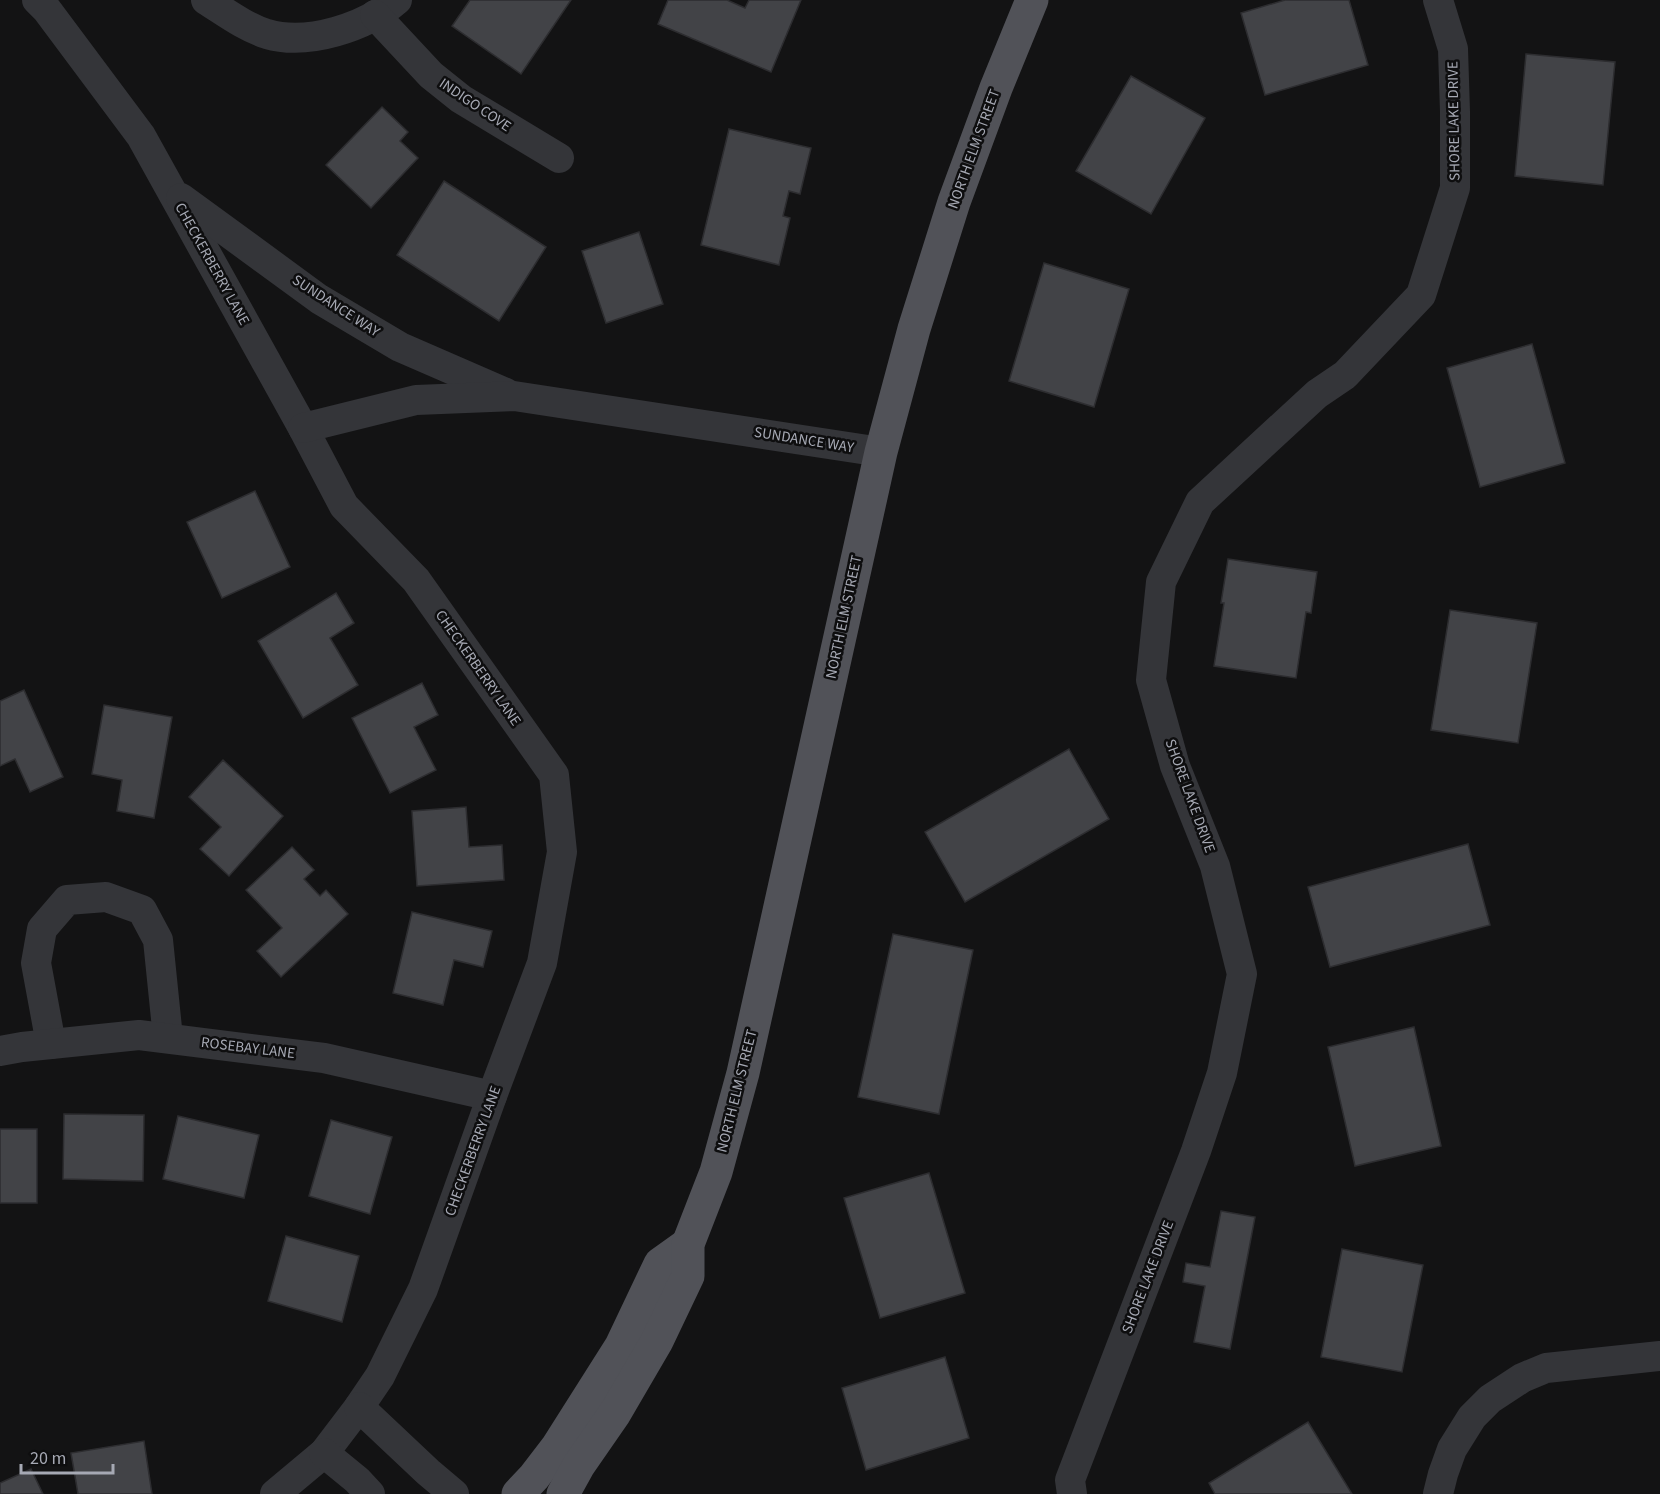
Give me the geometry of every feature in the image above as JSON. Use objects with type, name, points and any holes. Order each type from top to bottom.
[{"type":"main road","name":"NORTH ELM STREET","points":[[563,1494],[574,1473],[615,1413],[657,1341],[688,1276],[688,1244],[716,1172],[743,1073],[881,452],[914,329],[954,202],[996,88],[1032,0]]},
{"type":"main road","points":[[518,1494],[557,1447],[621,1346],[660,1264],[688,1244]]},
{"type":"street","name":"CHECKERBERRY LANE","points":[[37,0],[47,10],[141,136],[344,506],[416,580],[554,775],[562,852],[542,963],[423,1289],[381,1376],[359,1407],[324,1453],[275,1494]]},
{"type":"street","points":[[206,0],[238,20],[267,34],[293,38],[354,27],[386,8]]},
{"type":"street","name":"SHORE LAKE DRIVE","points":[[1072,1494],[1070,1480],[1196,1151],[1222,1073],[1242,974],[1215,866],[1175,766],[1151,680],[1161,582],[1200,502],[1317,394],[1345,375],[1420,295],[1455,188],[1453,49],[1438,0]]},
{"type":"street","name":"INDIGO COVE","points":[[386,8],[431,75],[461,99],[559,158]]},
{"type":"street","name":"SUNDANCE WAY","points":[[172,191],[319,299],[400,347],[514,396]]},
{"type":"street","name":"SUNDANCE WAY","points":[[303,428],[416,400],[514,396],[881,452]]},
{"type":"street","points":[[51,1044],[36,963],[42,929],[67,900],[106,897],[142,910],[158,940],[168,1038]]},
{"type":"street","name":"ROSEBAY LANE","points":[[0,1051],[139,1035],[324,1058],[492,1096]]},
{"type":"street","points":[[1438,1494],[1452,1449],[1472,1417],[1490,1399],[1522,1378],[1546,1368],[1660,1356]]},
{"type":"street","points":[[359,1407],[454,1494]]},
{"type":"street","points":[[324,1453],[357,1480],[370,1494]]},
{"type":"building","points":[[470,0],[571,0],[521,74],[452,26]]},
{"type":"building","points":[[668,0],[727,0],[745,8],[749,0],[801,0],[771,72],[658,24]]},
{"type":"building","points":[[1285,0],[1349,0],[1368,65],[1265,95],[1241,13]]},
{"type":"building","points":[[1526,54],[1615,62],[1603,185],[1515,176]]},
{"type":"building","points":[[1131,76],[1205,118],[1151,214],[1076,171]]},
{"type":"building","points":[[382,107],[408,132],[400,141],[418,158],[371,208],[326,165]]},
{"type":"building","points":[[729,129],[811,148],[800,194],[789,191],[783,216],[790,218],[779,265],[701,245]]},
{"type":"building","points":[[444,181],[546,247],[499,321],[397,255]]},
{"type":"building","points":[[639,232],[663,304],[606,323],[582,251]]},
{"type":"building","points":[[1044,263],[1129,289],[1094,407],[1009,381]]},
{"type":"building","points":[[1532,344],[1565,463],[1480,487],[1447,368]]},
{"type":"building","points":[[255,491],[290,567],[222,598],[187,522]]},
{"type":"building","points":[[1228,559],[1317,572],[1311,613],[1306,612],[1296,678],[1214,666]]},
{"type":"building","points":[[336,593],[354,623],[330,638],[358,685],[303,718],[258,641]]},
{"type":"building","points":[[1450,610],[1537,623],[1518,743],[1431,730]]},
{"type":"building","points":[[422,683],[438,715],[414,727],[436,770],[390,793],[352,718]]},
{"type":"building","points":[[24,690],[63,777],[30,792],[15,759],[0,766],[0,701]]},
{"type":"building","points":[[104,705],[172,717],[154,818],[117,811],[122,780],[92,774]]},
{"type":"building","points":[[1069,749],[1109,819],[965,902],[925,832]]},
{"type":"building","points":[[223,760],[283,816],[229,876],[200,849],[221,827],[189,797]]},
{"type":"building","points":[[466,807],[469,847],[502,845],[504,880],[417,886],[412,811]]},
{"type":"building","points":[[1468,844],[1490,925],[1330,967],[1308,887]]},
{"type":"building","points":[[292,847],[314,870],[304,879],[320,896],[326,890],[348,914],[281,977],[257,951],[282,928],[246,890]]},
{"type":"building","points":[[412,912],[492,931],[483,967],[454,960],[443,1005],[393,993]]},
{"type":"building","points":[[893,934],[973,950],[939,1114],[858,1097]]},
{"type":"building","points":[[1414,1027],[1441,1146],[1355,1166],[1328,1047]]},
{"type":"building","points":[[64,1114],[144,1115],[143,1181],[63,1179]]},
{"type":"building","points":[[178,1116],[259,1135],[244,1198],[163,1179]]},
{"type":"building","points":[[331,1120],[392,1137],[370,1214],[309,1196]]},
{"type":"building","points":[[0,1129],[37,1129],[37,1203],[0,1203]]},
{"type":"building","points":[[929,1173],[965,1293],[880,1318],[844,1198]]},
{"type":"building","points":[[1221,1211],[1255,1217],[1230,1349],[1194,1342],[1205,1286],[1183,1282],[1186,1263],[1210,1267]]},
{"type":"building","points":[[286,1236],[359,1256],[342,1322],[268,1301]]},
{"type":"building","points":[[1342,1249],[1423,1265],[1402,1372],[1321,1357]]},
{"type":"building","points":[[945,1357],[969,1438],[866,1470],[842,1388]]},
{"type":"building","points":[[1308,1422],[1352,1494],[1215,1494],[1209,1483]]},
{"type":"building","points":[[144,1441],[152,1494],[78,1494],[71,1453]]},
{"type":"building","points":[[31,1469],[43,1494],[0,1494],[0,1483]]}]
